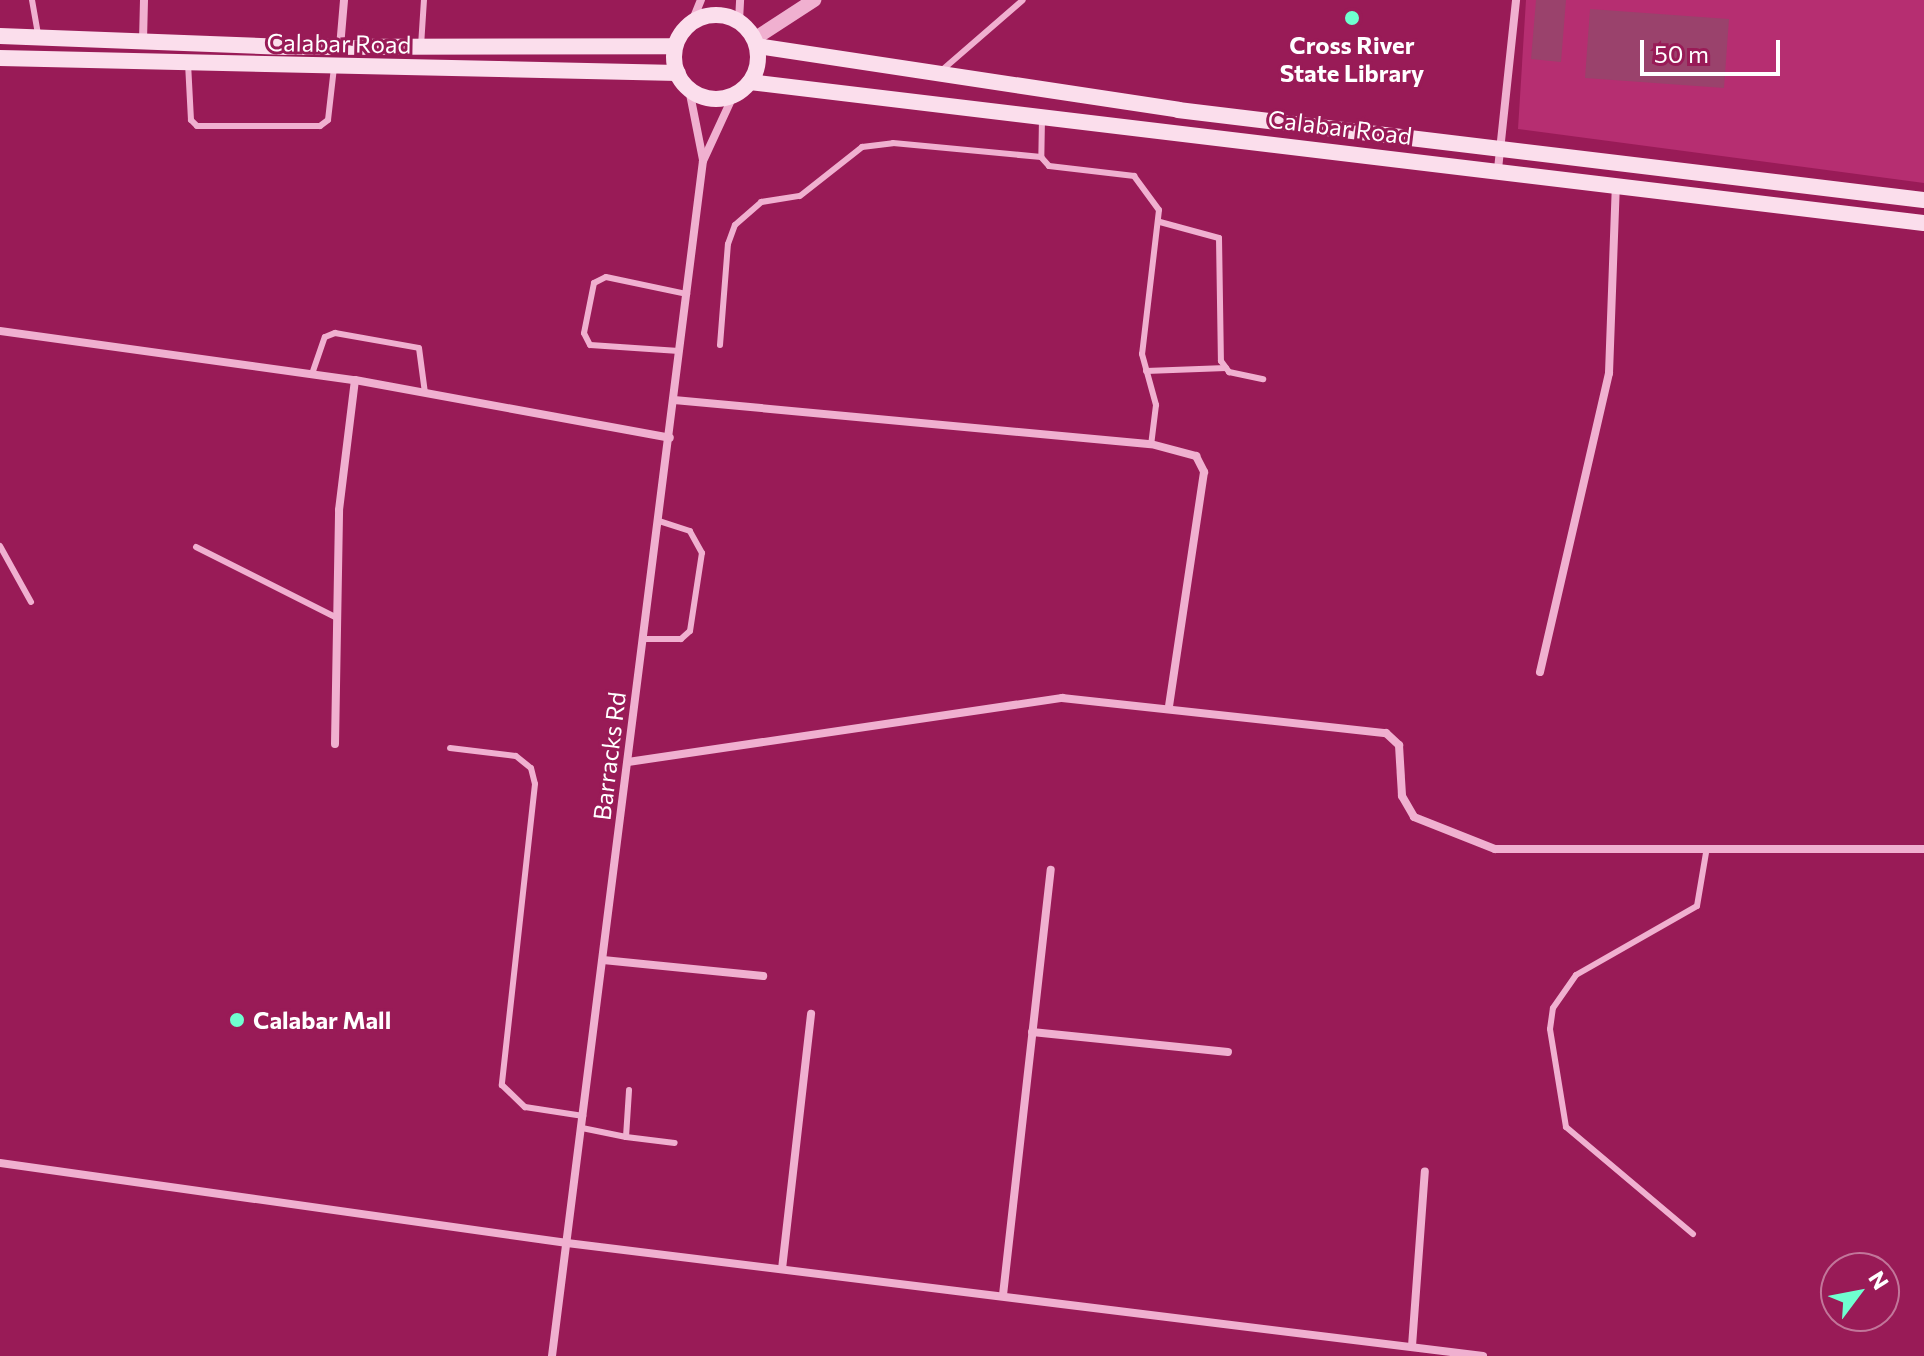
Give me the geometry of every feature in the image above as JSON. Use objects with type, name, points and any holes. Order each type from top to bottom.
[{"type":"main road","points":[[715,14],[739,21],[756,42],[750,82],[733,96],[706,97],[689,89],[678,73],[675,46],[692,22],[715,14]]},
{"type":"main road","name":"Calabar Road","points":[[0,36],[340,47],[675,46]]},
{"type":"main road","name":"Calabar Road","points":[[756,42],[937,75],[1924,200]]},
{"type":"main road","name":"Calabar Road","points":[[0,58],[678,73]]},
{"type":"main road","name":"Calabar Road","points":[[750,82],[1042,114],[1924,223]]},
{"type":"street","points":[[143,42],[144,0]]},
{"type":"street","points":[[340,47],[344,0]]},
{"type":"street","points":[[692,22],[701,0]]},
{"type":"street","points":[[739,21],[740,0]]},
{"type":"street","points":[[756,42],[814,0]]},
{"type":"street","points":[[1498,169],[1503,147],[1516,0]]},
{"type":"street","name":"Barracks Rd","points":[[552,1356],[703,161],[689,89]]},
{"type":"street","name":"Barracks Rd","points":[[703,161],[733,96]]},
{"type":"street","points":[[1540,672],[1609,373],[1616,185]]},
{"type":"street","points":[[0,331],[355,380],[670,438]]},
{"type":"street","points":[[335,744],[339,510],[355,380]]},
{"type":"street","points":[[674,400],[1151,444],[1185,450],[1204,472],[1169,705]]},
{"type":"street","points":[[628,762],[1053,698],[1169,705],[1386,733],[1399,745],[1402,796],[1414,817],[1468,842],[1706,853],[1924,849]]},
{"type":"street","points":[[1003,1295],[1051,870]]},
{"type":"street","points":[[603,960],[763,976]]},
{"type":"street","points":[[782,1269],[811,1014]]},
{"type":"street","points":[[1032,1032],[1228,1052]]},
{"type":"street","points":[[0,1163],[567,1243],[1483,1356]]},
{"type":"street","points":[[1412,1346],[1425,1171]]},
{"type":"lane","points":[[32,0],[39,38]]},
{"type":"lane","points":[[421,46],[424,0]]},
{"type":"lane","points":[[937,75],[1023,0]]},
{"type":"lane","points":[[188,63],[191,120],[197,126],[320,126],[328,120],[334,67]]},
{"type":"lane","points":[[1041,157],[1042,114]]},
{"type":"lane","points":[[720,345],[728,244],[735,225],[761,202],[800,196],[862,147],[893,143],[1041,157],[1049,166],[1134,176],[1153,197],[1160,222],[1142,354],[1156,405],[1151,444]]},
{"type":"lane","points":[[1160,222],[1219,238],[1226,368]]},
{"type":"lane","points":[[679,351],[590,345],[584,333],[594,283],[606,277],[687,294]]},
{"type":"lane","points":[[312,374],[325,337],[335,333],[419,348],[425,393]]},
{"type":"lane","points":[[1146,371],[1226,368],[1263,379]]},
{"type":"lane","points":[[643,639],[681,639],[690,631],[702,553],[690,531],[659,521]]},
{"type":"lane","points":[[0,546],[31,602]]},
{"type":"lane","points":[[196,547],[337,618]]},
{"type":"lane","points":[[450,748],[516,756],[531,768],[535,784],[502,1085],[525,1107],[583,1116]]},
{"type":"lane","points":[[1693,1234],[1566,1127],[1550,1029],[1553,1008],[1576,975],[1697,906],[1705,894],[1706,853]]},
{"type":"lane","points":[[626,1137],[629,1090]]},
{"type":"lane","points":[[582,1128],[675,1143]]},
{"type":"shaded area","points":[[1526,0],[1924,0],[1924,183],[1518,129]]},
{"type":"shaded area","points":[[1536,0],[1566,0],[1561,62],[1531,59]]},
{"type":"shaded area","points":[[1590,9],[1729,19],[1724,88],[1585,78]]},
{"type":"place","name":"Cross River State Library","points":[[1352,18]]},
{"type":"place","name":"Calabar Mall","points":[[237,1020]]}]
